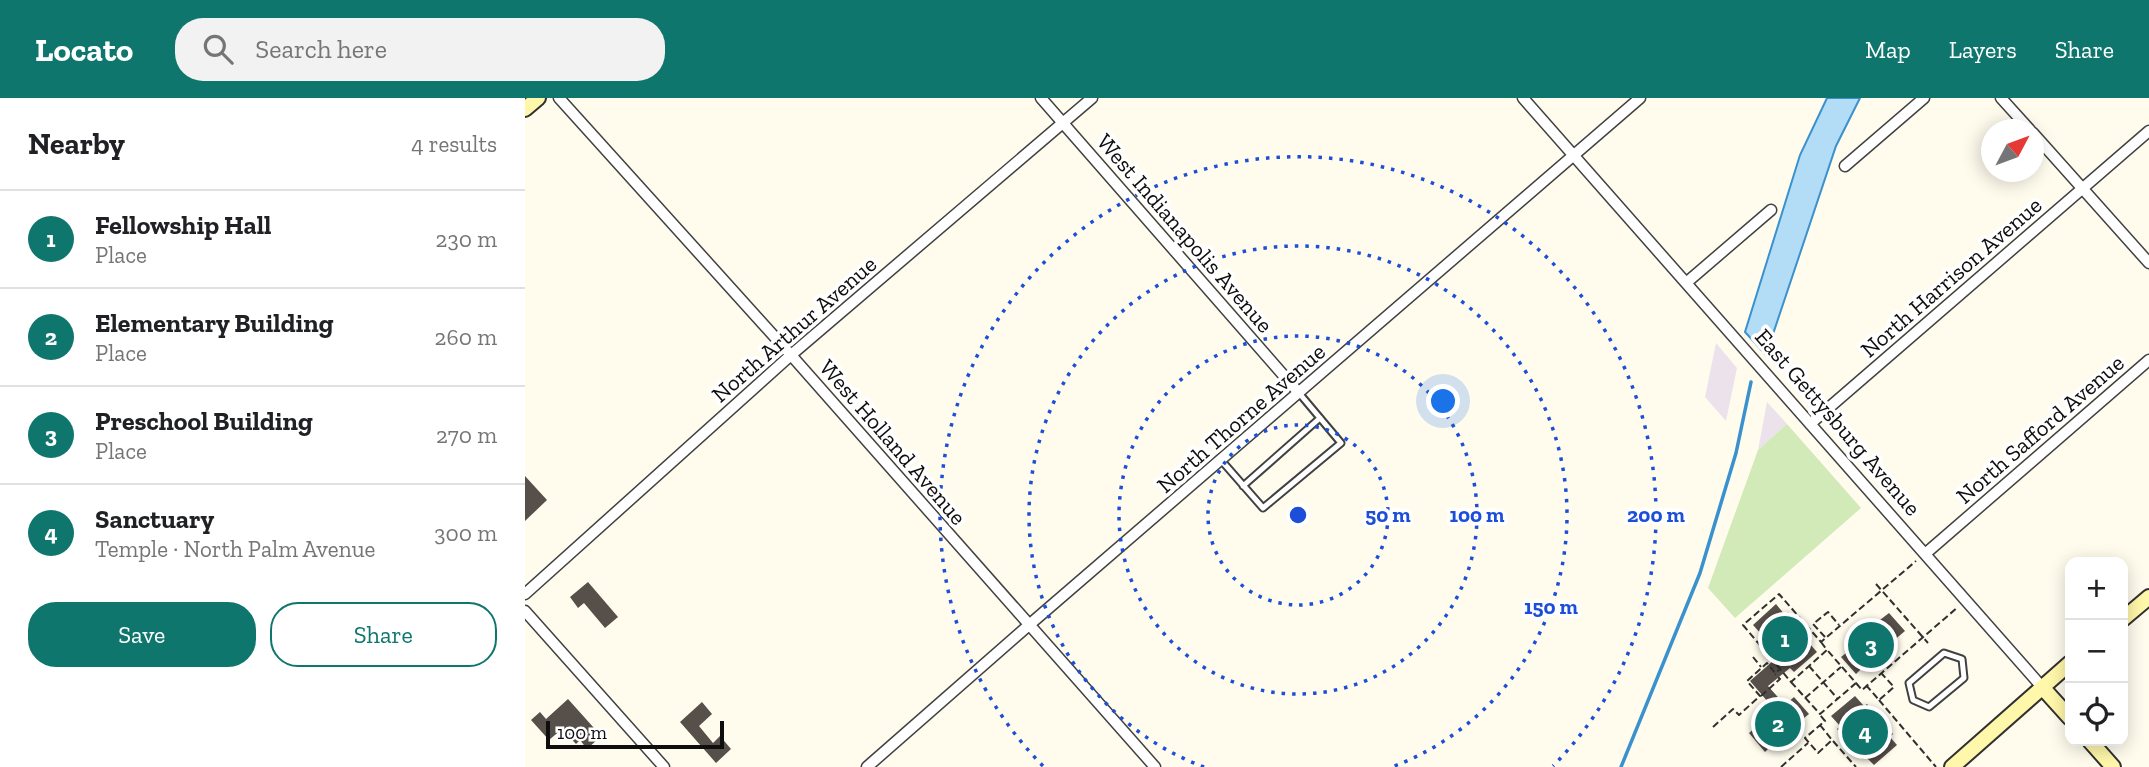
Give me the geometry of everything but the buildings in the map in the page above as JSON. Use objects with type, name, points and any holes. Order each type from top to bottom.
[{"type":"main road","points":[[525,110],[538,98]]},
{"type":"main road","points":[[2128,615],[2149,597]]},
{"type":"main road","points":[[1952,767],[2065,667]]},
{"type":"main road","name":"East Gettysburg Avenue","points":[[2042,687],[2065,712]]},
{"type":"main road","points":[[2094,746],[2113,767]]},
{"type":"street","name":"West Holland Avenue","points":[[559,98],[791,355],[1155,767]]},
{"type":"street","name":"West Indianapolis Avenue","points":[[1041,98],[1300,393]]},
{"type":"street","name":"North Arthur Avenue","points":[[525,594],[791,355],[1091,98]]},
{"type":"street","name":"East Gettysburg Avenue","points":[[1523,98],[2042,687]]},
{"type":"street","name":"North Thorne Avenue","points":[[867,767],[1640,98]]},
{"type":"street","points":[[1845,166],[1924,98]]},
{"type":"street","points":[[2001,98],[2021,119]]},
{"type":"street","name":"North Harrison Avenue","points":[[1810,424],[2149,131]]},
{"type":"street","points":[[2044,144],[2149,263]]},
{"type":"street","points":[[1686,283],[1771,210]]},
{"type":"street","name":"North Safford Avenue","points":[[1925,554],[2149,360]]},
{"type":"street","points":[[525,611],[664,767]]},
{"type":"lane","points":[[1221,460],[1263,508],[1341,443],[1300,393]]},
{"type":"lane","points":[[1243,486],[1320,418]]},
{"type":"lane","points":[[1944,653],[1962,659],[1964,678],[1929,707],[1913,700],[1909,682],[1944,653]]},
{"type":"path","points":[[1821,642],[1925,554]]},
{"type":"path","points":[[1876,584],[1928,643]]},
{"type":"path","points":[[1832,740],[1818,753],[1805,738],[1825,721],[1743,625],[1779,594],[1862,690],[1966,600]]},
{"type":"path","points":[[1826,638],[1814,624],[1828,611],[1840,626]]},
{"type":"path","points":[[1791,682],[1828,650]]},
{"type":"path","points":[[1753,657],[1762,668]]},
{"type":"path","points":[[1713,727],[1733,709],[1739,715],[1780,679],[1767,663],[1747,681],[1760,696]]},
{"type":"path","points":[[1809,666],[1838,699]]},
{"type":"path","points":[[1805,698],[1842,667]]},
{"type":"path","points":[[1775,673],[1780,668]]},
{"type":"path","points":[[1879,700],[1894,687],[1881,673]]},
{"type":"path","points":[[1819,715],[1856,683]]},
{"type":"path","points":[[1866,685],[1936,767]]},
{"type":"path","points":[[1820,725],[1856,767]]},
{"type":"path","points":[[1781,767],[1809,743]]},
{"type":"shaded area","points":[[1716,343],[1737,368],[1726,421],[1705,397]]},
{"type":"shaded area","points":[[1767,402],[1787,424],[1758,450]]},
{"type":"green space","points":[[1787,424],[1861,508],[1735,618],[1708,588],[1758,450]]},
{"type":"water","points":[[1827,98],[1860,98],[1836,146],[1766,355],[1745,332],[1800,155]]},
{"type":"waterway","points":[[1621,767],[1700,573],[1736,453],[1751,382]]},
{"type":"place","name":"Fellowship Hall","points":[[1785,639]]},
{"type":"place","name":"Preschool Building","points":[[1871,645]]},
{"type":"place","name":"Elementary Building","points":[[1778,724]]},
{"type":"place","name":"Sanctuary","points":[[1865,732]]}]
